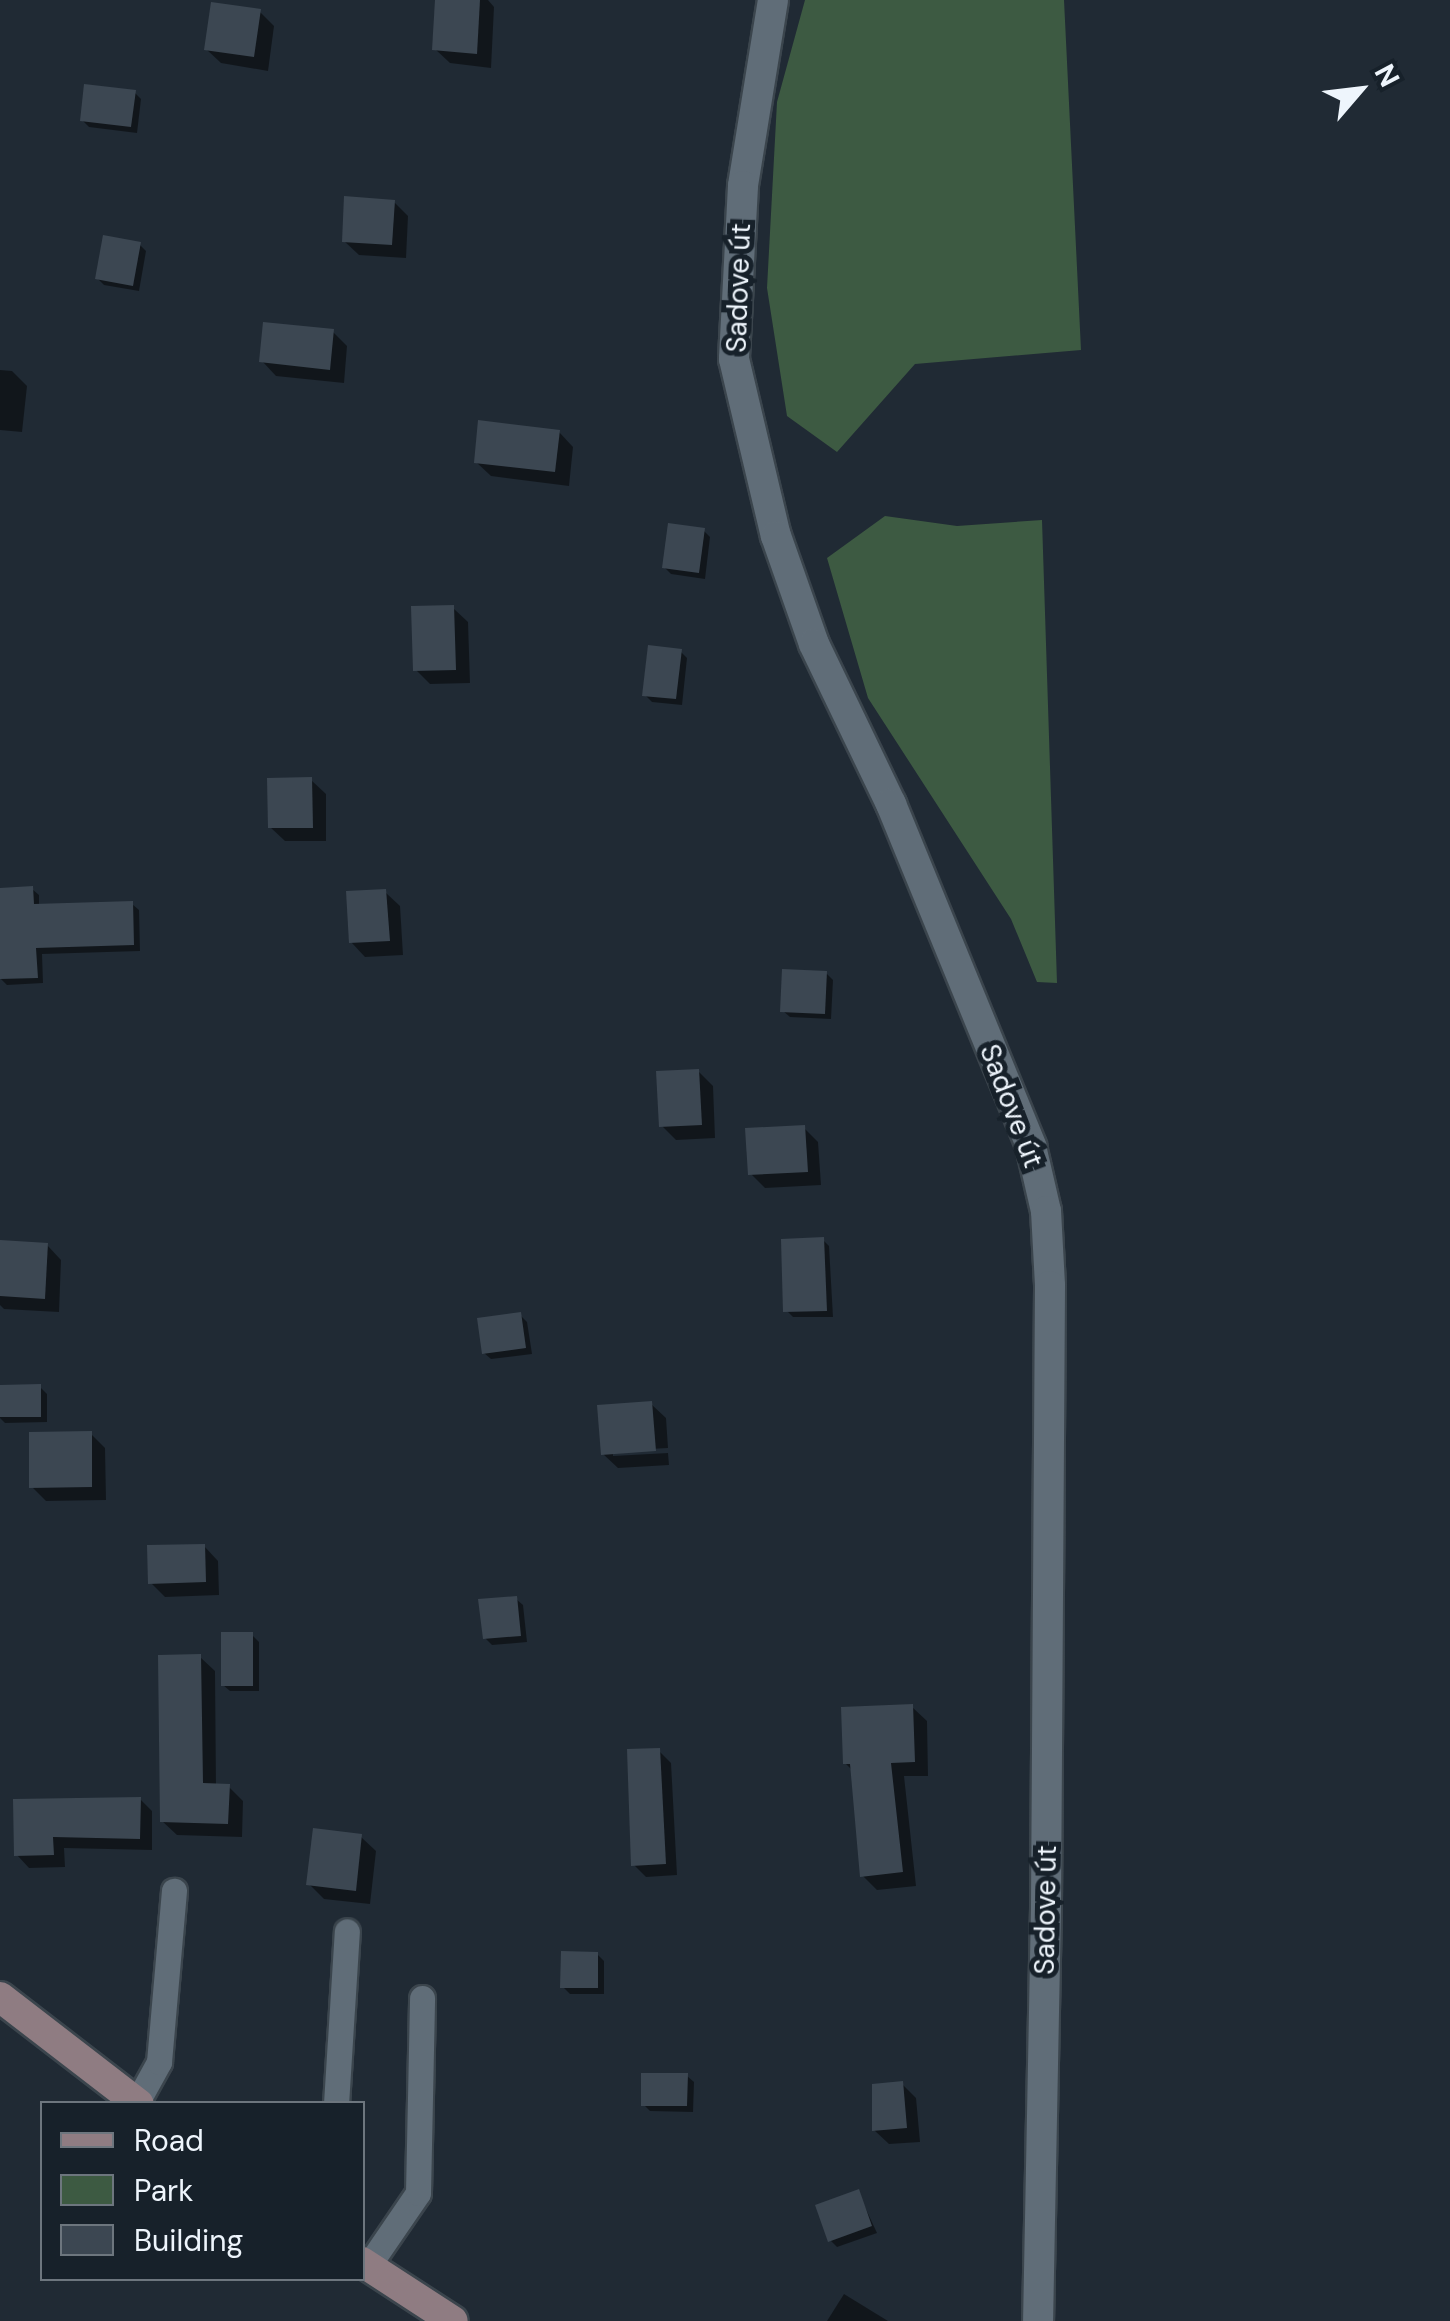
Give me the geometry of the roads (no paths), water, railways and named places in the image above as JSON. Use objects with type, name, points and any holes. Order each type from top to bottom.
[{"type":"main road","points":[[0,1997],[135,2101]]},
{"type":"main road","points":[[365,2264],[452,2321]]},
{"type":"street","name":"Sadove út","points":[[773,0],[743,186],[734,360],[776,536],[814,644],[891,804],[1031,1146],[1046,1211],[1050,1286],[1046,1908],[1038,2321]]},
{"type":"lane","points":[[139,2101],[159,2062],[174,1891]]},
{"type":"lane","points":[[336,2101],[347,1932]]},
{"type":"lane","points":[[365,2264],[418,2193],[422,1998]]}]
